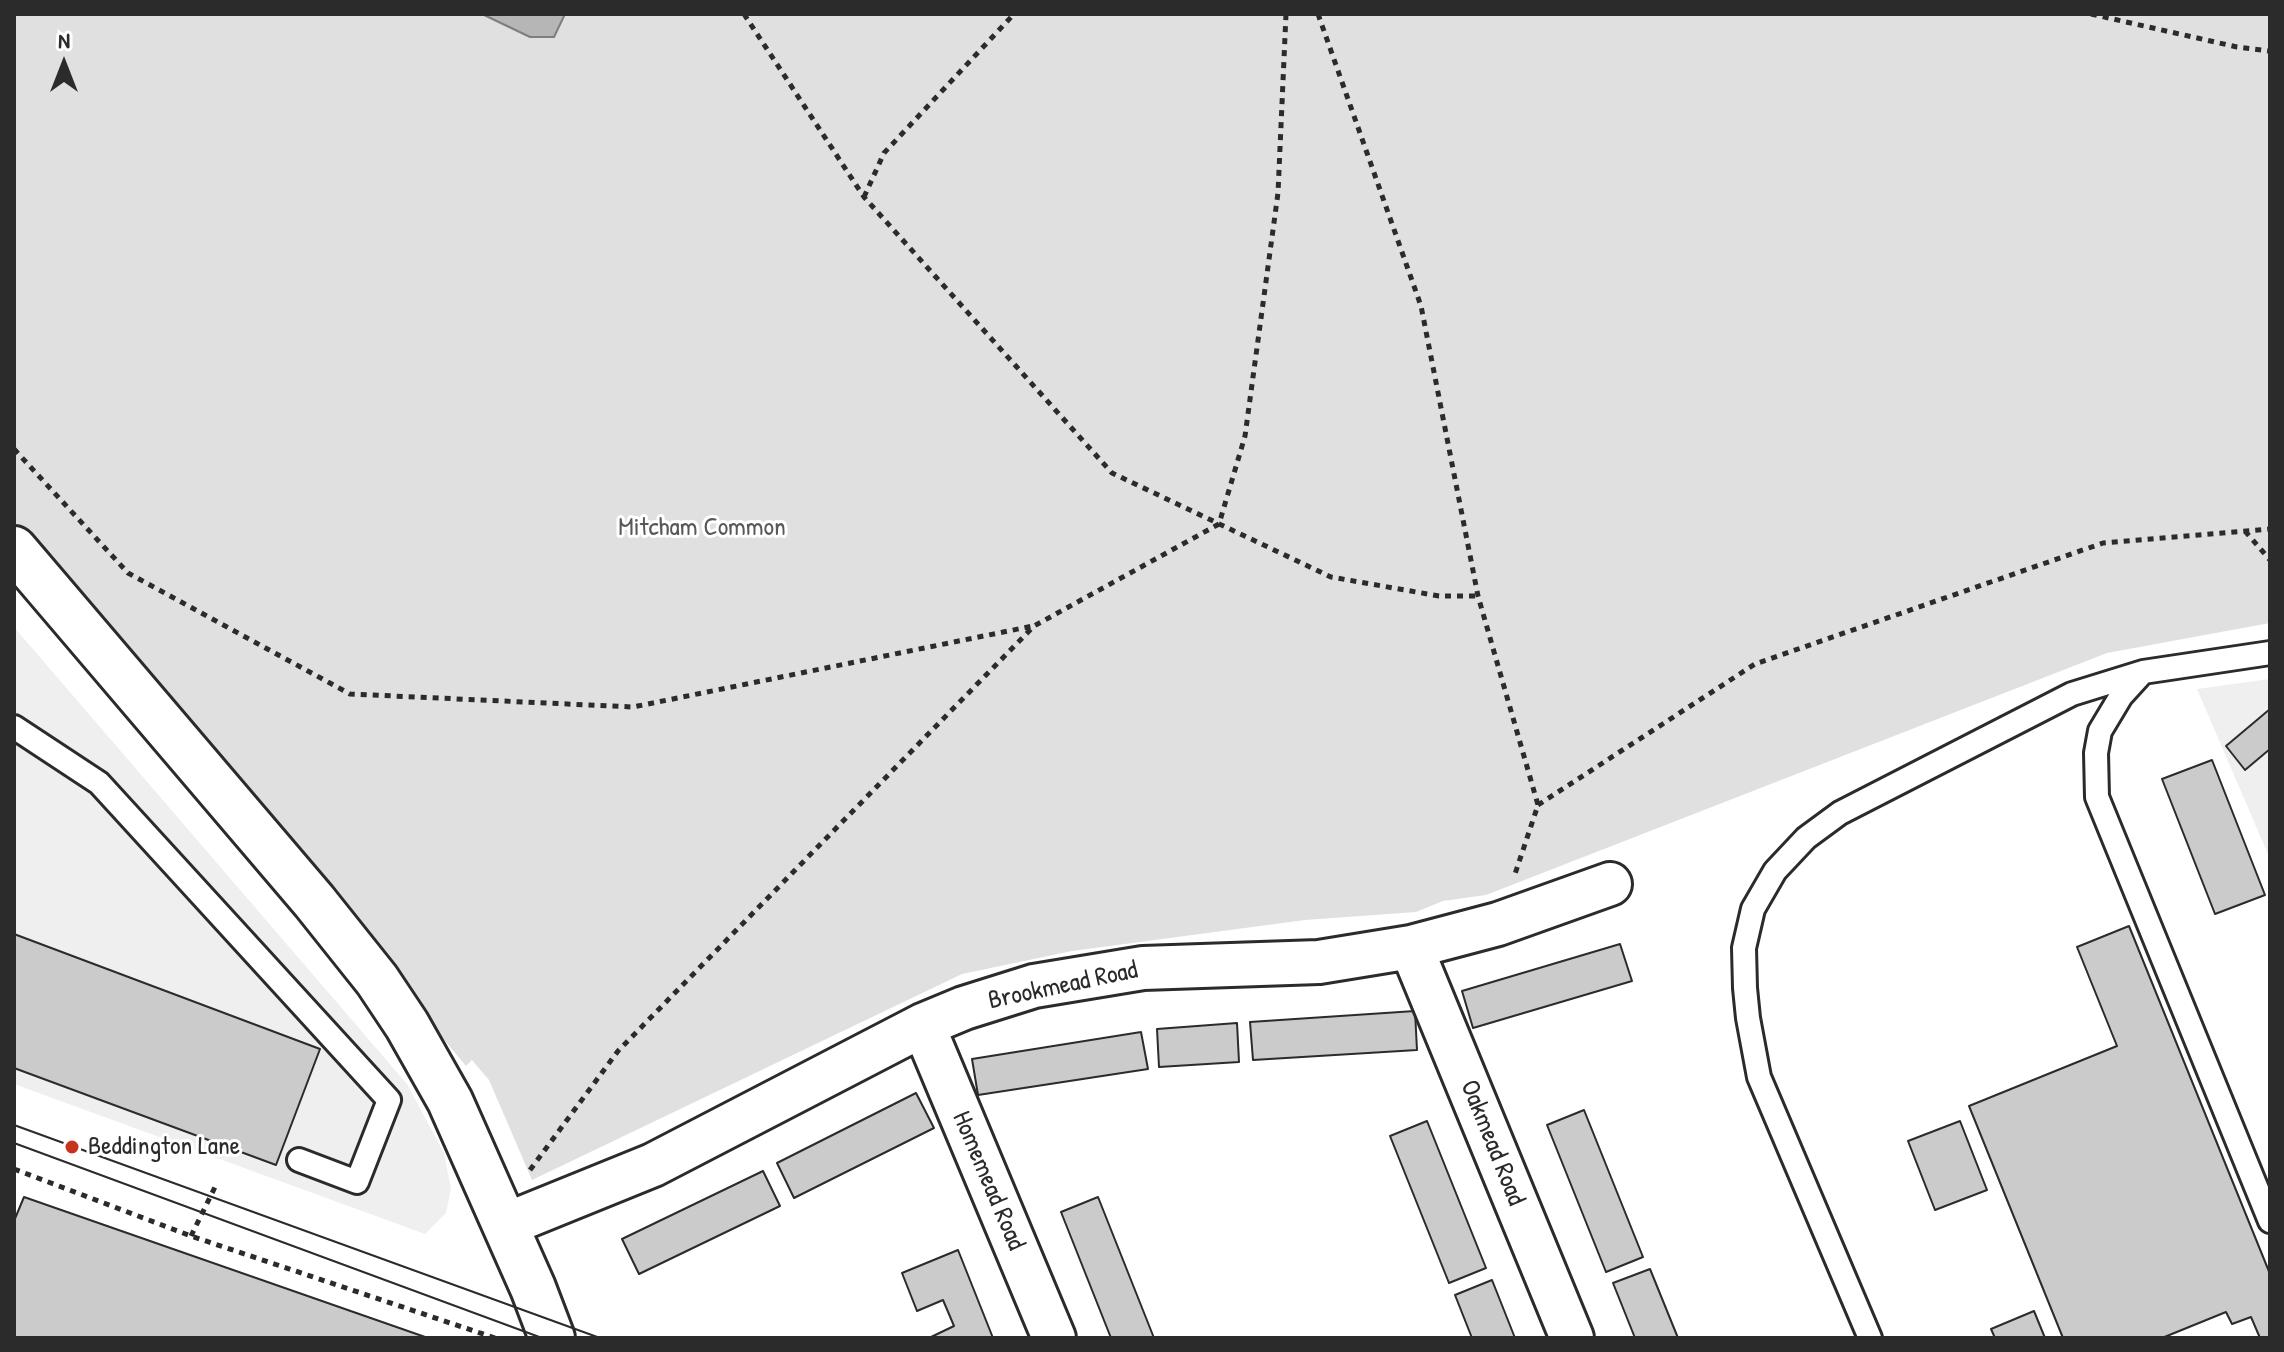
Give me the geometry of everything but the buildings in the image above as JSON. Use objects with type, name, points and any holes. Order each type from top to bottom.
[{"type":"main road","points":[[14,549],[314,901],[377,980],[439,1079],[552,1338]]},
{"type":"street","name":"Brookmead Road","points":[[505,1225],[653,1165],[923,1025],[1006,995],[1081,977],[1143,968],[1319,962],[1411,947],[1498,924],[1610,884]]},
{"type":"street","name":"Oakmead Road","points":[[1411,947],[1572,1338]]},
{"type":"street","name":"Homemead Road","points":[[923,1025],[1054,1338]]},
{"type":"lane","points":[[1870,1338],[1759,1077],[1748,1018],[1744,948],[1753,909],[1775,871],[1806,838],[1840,813],[2072,694],[2143,672],[2270,653]]},
{"type":"lane","points":[[2143,672],[2121,696],[2100,731],[2096,753],[2097,797],[2270,1221]]},
{"type":"lane","points":[[14,727],[99,783],[389,1100],[357,1182],[299,1160]]},
{"type":"path","points":[[744,14],[864,197],[1112,473],[1331,577],[1439,596],[1478,596]]},
{"type":"path","points":[[864,197],[884,153],[1014,14]]},
{"type":"path","points":[[524,1178],[618,1051],[1034,626],[1219,524],[1245,436],[1278,193],[1286,14]]},
{"type":"path","points":[[1318,14],[1421,306],[1478,596],[1538,805],[1498,924]]},
{"type":"path","points":[[2091,14],[2237,47],[2270,51]]},
{"type":"path","points":[[14,449],[128,573],[350,694],[633,707],[1034,626]]},
{"type":"path","points":[[1538,805],[1755,664],[2103,543],[2270,529]]},
{"type":"path","points":[[2245,531],[2270,560]]},
{"type":"path","points":[[14,1169],[191,1236],[495,1338]]},
{"type":"path","points":[[191,1236],[217,1183]]},
{"type":"shaded area","points":[[482,14],[565,14],[554,37],[530,37]]},
{"type":"shaded area","points":[[14,627],[407,1084],[444,1153],[451,1189],[446,1213],[425,1234],[14,1084]]},
{"type":"shaded area","points":[[2270,679],[2270,859],[2197,689]]},
{"type":"green space","name":"Mitcham Common","points":[[14,14],[2270,14],[2270,623],[2107,653],[1486,895],[1443,901],[1416,912],[1305,920],[1072,951],[962,974],[532,1180],[489,1080],[472,1060],[466,1066],[14,524]]},
{"type":"tram line","points":[[14,1125],[600,1338]]},
{"type":"tram line","points":[[14,1143],[542,1338]]},
{"type":"place","name":"Beddington Lane","points":[[72,1147]]}]
